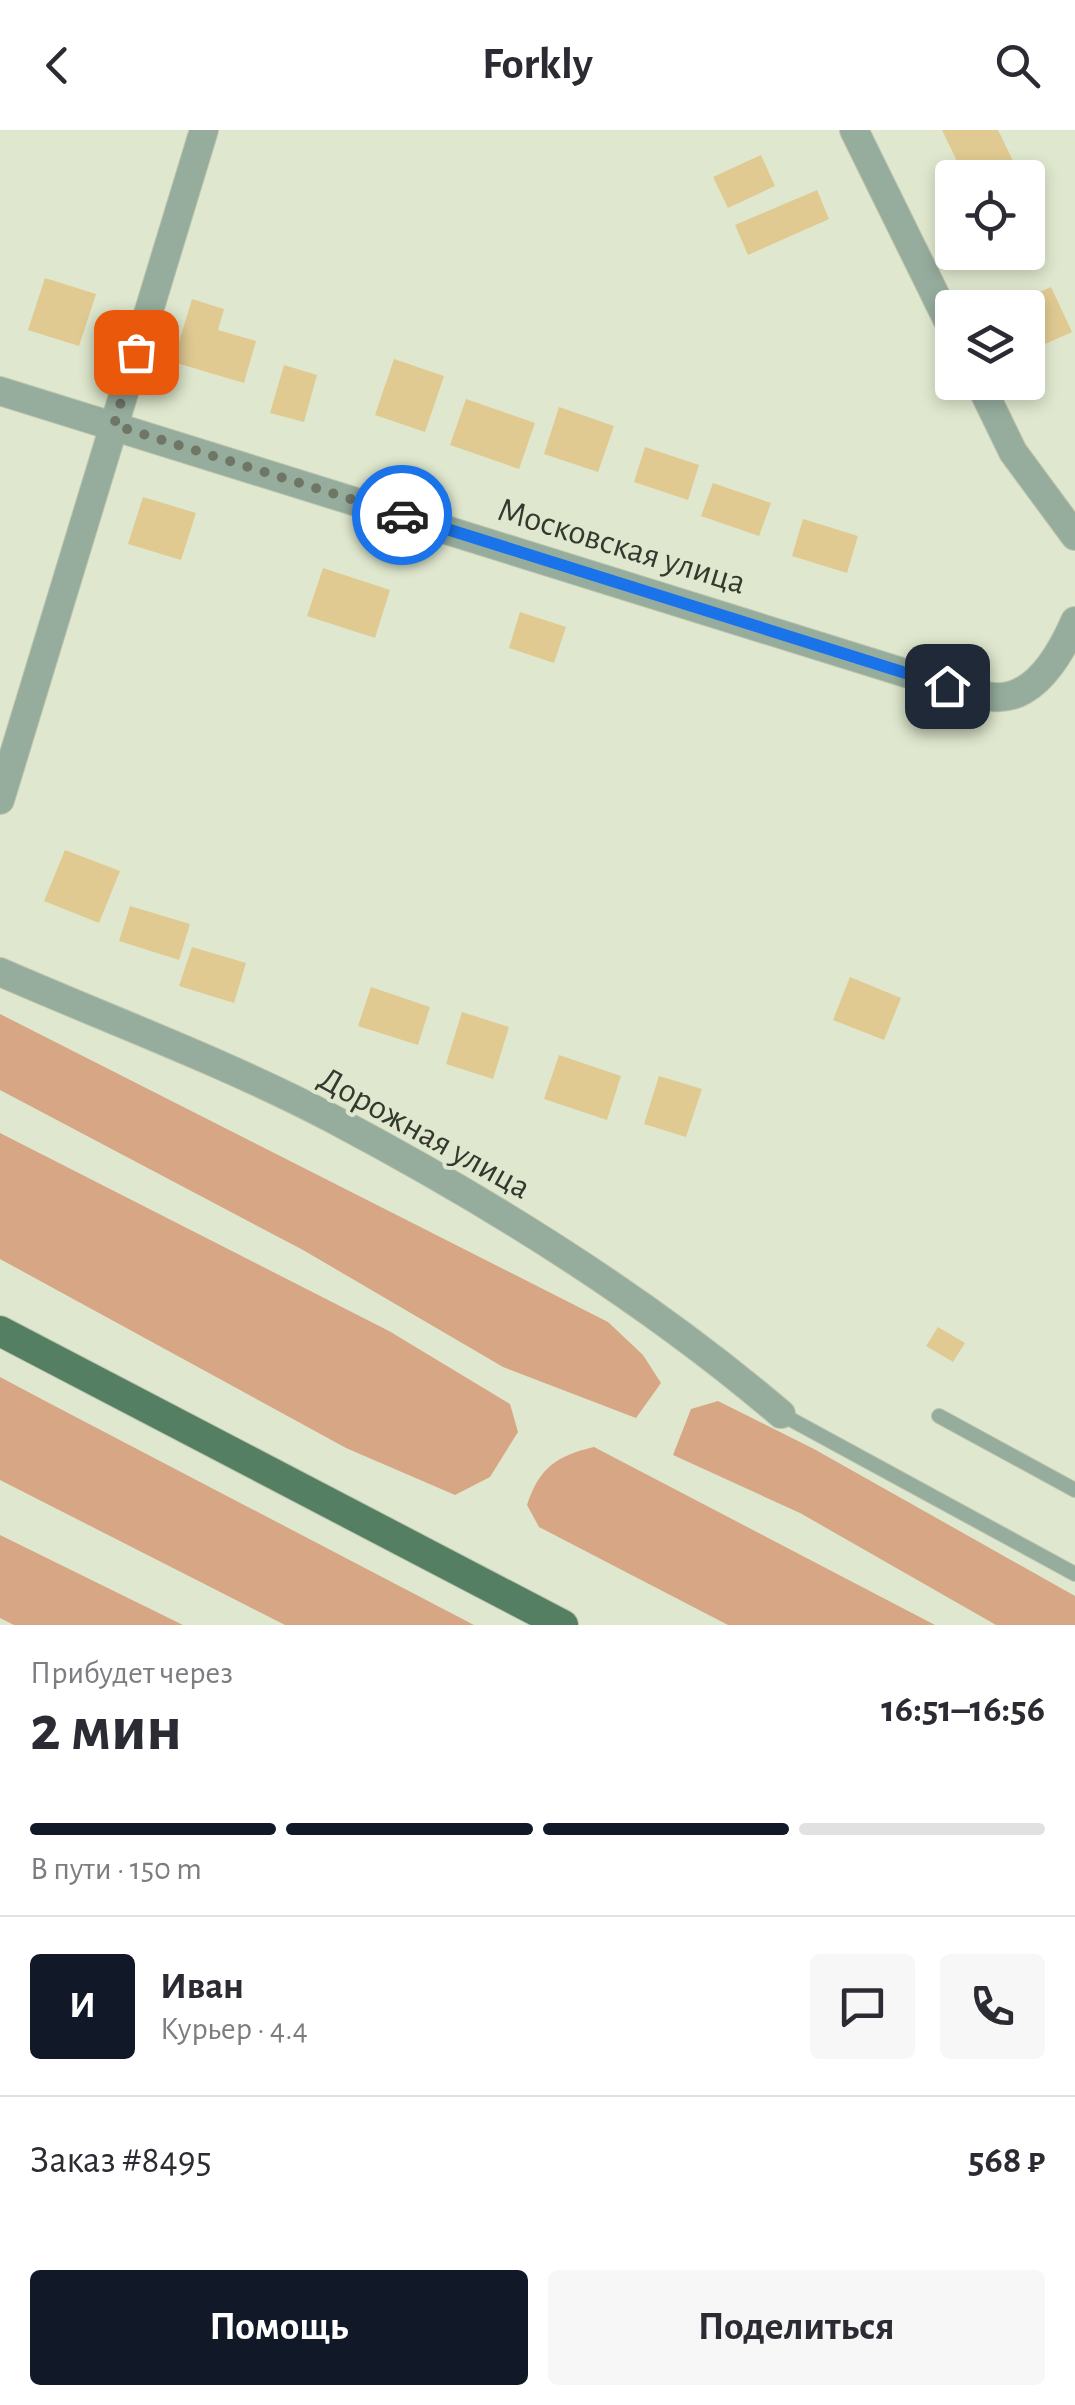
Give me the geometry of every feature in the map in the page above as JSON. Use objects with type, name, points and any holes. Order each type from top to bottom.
[{"type":"main road","points":[[0,1332],[563,1625]]},
{"type":"street","points":[[0,800],[203,130]]},
{"type":"street","points":[[854,130],[935,294]]},
{"type":"street","name":"Московская улица","points":[[0,391],[947,686],[997,698],[1033,684],[1062,652],[1075,621]]},
{"type":"street","points":[[988,400],[1013,452],[1075,536]]},
{"type":"street","name":"Дорожная улица","points":[[0,972],[329,1117],[493,1209],[631,1300],[781,1414]]},
{"type":"lane","points":[[781,1414],[1075,1574]]},
{"type":"lane","points":[[939,1416],[1075,1490]]},
{"type":"shaded area","points":[[0,1014],[608,1322],[643,1355],[661,1383],[636,1418],[503,1367],[303,1250],[0,1090]]},
{"type":"shaded area","points":[[0,1133],[389,1331],[510,1404],[518,1432],[490,1477],[455,1495],[346,1448],[0,1259]]},
{"type":"shaded area","points":[[0,1377],[474,1625],[285,1625],[0,1480]]},
{"type":"shaded area","points":[[718,1401],[814,1449],[1075,1596],[1075,1625],[996,1625],[800,1513],[673,1455],[691,1409]]},
{"type":"shaded area","points":[[594,1447],[935,1625],[728,1625],[539,1527],[527,1505],[543,1473],[559,1460]]},
{"type":"shaded area","points":[[0,1535],[183,1625],[14,1625],[0,1618]]},
{"type":"building","points":[[942,130],[998,130],[1013,160],[956,160]]},
{"type":"building","points":[[761,155],[775,186],[728,208],[713,177]]},
{"type":"building","points":[[817,190],[829,219],[748,255],[735,225]]},
{"type":"building","points":[[45,278],[96,294],[79,346],[28,330]]},
{"type":"building","points":[[1051,287],[1072,332],[1045,344],[1045,290]]},
{"type":"building","points":[[192,299],[224,309],[218,330],[256,341],[244,383],[173,362]]},
{"type":"building","points":[[394,359],[444,376],[425,432],[375,415]]},
{"type":"building","points":[[284,365],[317,375],[304,422],[270,413]]},
{"type":"building","points":[[466,399],[535,423],[519,469],[450,445]]},
{"type":"building","points":[[559,407],[614,426],[598,472],[544,454]]},
{"type":"building","points":[[645,447],[699,465],[688,500],[634,482]]},
{"type":"building","points":[[713,483],[771,503],[759,536],[701,516]]},
{"type":"building","points":[[143,497],[196,513],[181,560],[128,544]]},
{"type":"building","points":[[803,519],[858,536],[847,573],[792,556]]},
{"type":"building","points":[[323,568],[390,590],[375,638],[307,616]]},
{"type":"building","points":[[520,612],[566,627],[554,663],[509,648]]},
{"type":"building","points":[[65,850],[120,871],[99,923],[44,901]]},
{"type":"building","points":[[130,906],[190,924],[179,960],[119,941]]},
{"type":"building","points":[[192,947],[246,963],[234,1003],[179,986]]},
{"type":"building","points":[[850,977],[901,998],[884,1040],[833,1020]]},
{"type":"building","points":[[371,987],[430,1007],[418,1045],[358,1026]]},
{"type":"building","points":[[462,1012],[509,1027],[493,1079],[446,1064]]},
{"type":"building","points":[[559,1055],[621,1076],[607,1120],[544,1099]]},
{"type":"building","points":[[659,1076],[702,1089],[686,1137],[644,1124]]},
{"type":"building","points":[[938,1327],[965,1343],[953,1362],[926,1346]]},
{"type":"way so far","points":[[136,352],[114,425],[402,515]]},
{"type":"route","points":[[402,515],[947,686]]}]
